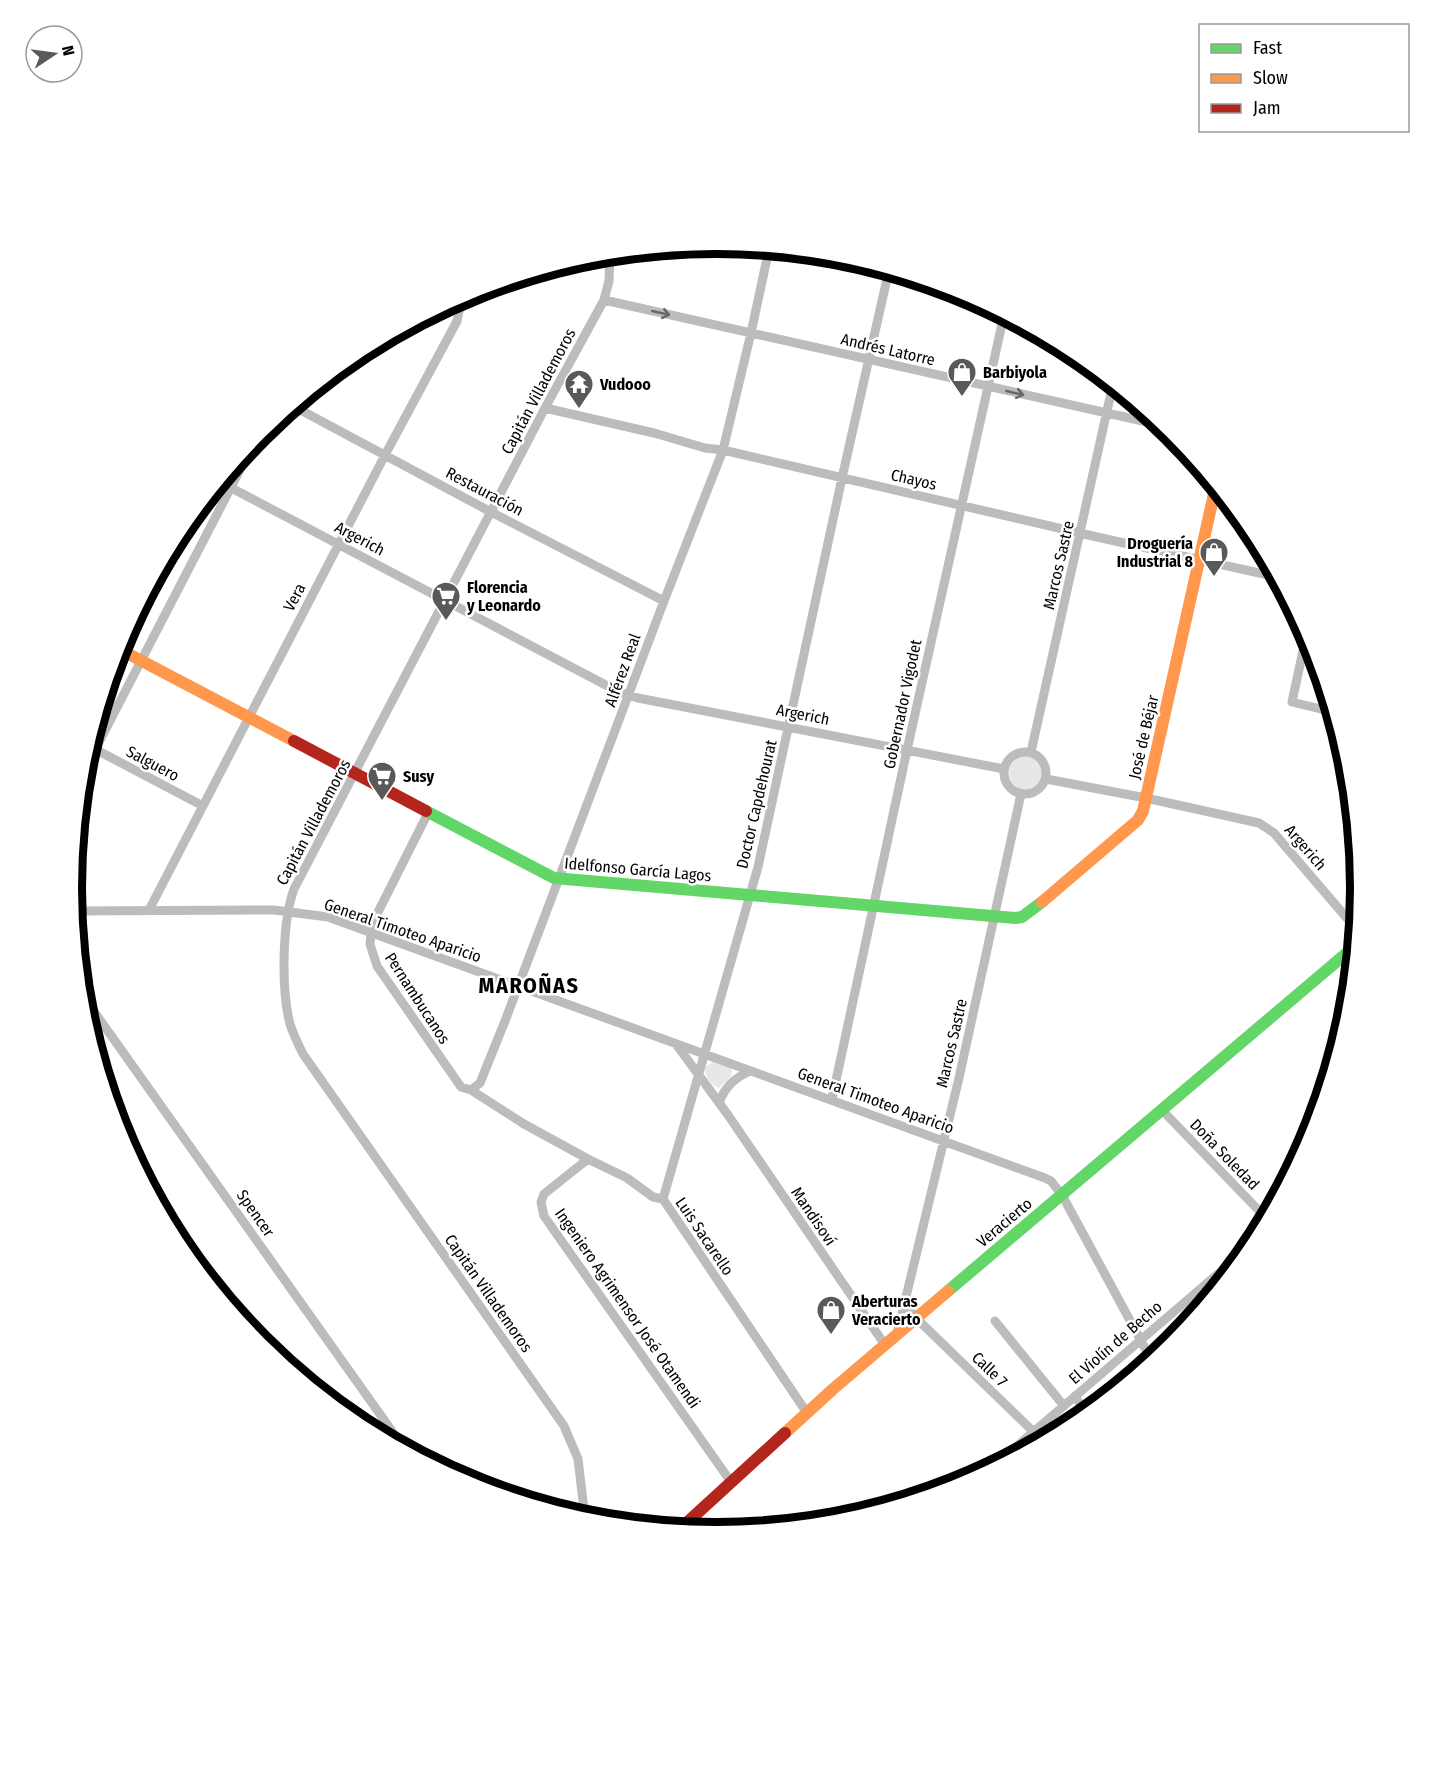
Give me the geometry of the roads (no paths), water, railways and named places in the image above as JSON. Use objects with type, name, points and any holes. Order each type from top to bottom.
[{"type":"street","name":"Alférez Real","points":[[471,1090],[480,1083],[723,450],[768,256]]},
{"type":"street","name":"Capitán Villademoros","points":[[584,1508],[578,1459],[564,1426],[374,1153],[321,1082],[299,1047],[290,1024],[287,1008],[285,936],[287,911],[294,889],[490,512],[604,300],[609,281],[610,263]]},
{"type":"street","name":"Doctor Capdehourat","points":[[663,1199],[750,894],[887,278]]},
{"type":"street","name":"Andrés Latorre","points":[[604,300],[1147,422]]},
{"type":"street","name":"Vera","points":[[149,910],[457,321],[460,308]]},
{"type":"street","name":"Gobernador Vigodet","points":[[832,1100],[1002,322]]},
{"type":"street","name":"Marcos Sastre","points":[[1031,752],[1111,392]]},
{"type":"street","name":"Chayos","points":[[545,408],[654,433],[705,448],[723,450],[1267,574]]},
{"type":"street","name":"Restauración","points":[[300,410],[490,512],[664,601]]},
{"type":"street","points":[[103,728],[240,470]]},
{"type":"street","name":"Argerich","points":[[227,486],[629,696],[1004,769]]},
{"type":"street","name":"José de Béjar","points":[[994,916],[1022,917],[1138,820],[1143,811],[1214,496]]},
{"type":"street","points":[[1303,649],[1292,702],[1325,710]]},
{"type":"street","name":"Idelfonso García Lagos","points":[[128,653],[550,877],[994,916]]},
{"type":"street","name":"Salguero","points":[[98,751],[203,806]]},
{"type":"street","points":[[1031,752],[1037,755],[1046,766],[1046,779],[1039,790],[1021,794],[1009,788],[1004,769],[1011,757],[1017,753],[1031,752]]},
{"type":"street","name":"Argerich","points":[[1046,779],[1252,820],[1269,829],[1349,921]]},
{"type":"street","name":"Marcos Sastre","points":[[897,1334],[944,1140],[1021,794]]},
{"type":"street","points":[[370,932],[374,918],[428,813]]},
{"type":"street","name":"General Timoteo Aparicio","points":[[83,911],[287,911],[328,917],[944,1140],[1051,1181],[1062,1195]]},
{"type":"street","name":"Pernambucanos","points":[[370,932],[371,949],[377,966],[457,1084],[466,1090],[471,1090]]},
{"type":"street","name":"Veracierto","points":[[688,1521],[897,1334],[1347,953]]},
{"type":"street","name":"Spencer","points":[[95,1013],[394,1434]]},
{"type":"street","points":[[675,1043],[698,1075]]},
{"type":"street","points":[[719,1103],[730,1083],[750,1071]]},
{"type":"street","name":"Mandisoví","points":[[698,1075],[885,1345]]},
{"type":"street","name":"Luis Sacarello","points":[[471,1090],[524,1124],[627,1178],[653,1197],[663,1199],[807,1413]]},
{"type":"street","name":"Doña Soledad","points":[[1161,1110],[1261,1213]]},
{"type":"street","name":"Ingeniero Agrimensor José Otamendi","points":[[588,1159],[544,1194],[541,1203],[544,1216],[731,1482]]},
{"type":"street","points":[[1062,1195],[1148,1353]]},
{"type":"street","name":"El Violín de Becho","points":[[1017,1446],[1221,1271]]},
{"type":"street","points":[[906,1297],[908,1307],[916,1318]]},
{"type":"street","name":"Calle 7","points":[[916,1318],[1036,1435]]},
{"type":"street","points":[[995,1321],[1064,1406]]},
{"type":"street","points":[[1075,1396],[1081,1406]]},
{"type":"place","name":"Barbiyola","points":[[962,398]]},
{"type":"place","name":"Vudooo","points":[[579,410]]},
{"type":"place","name":"Droguería Industrial 8","points":[[1214,578]]},
{"type":"place","name":"Florencia y Leonardo","points":[[446,622]]},
{"type":"place","name":"Susy","points":[[382,802]]},
{"type":"place","name":"Aberturas Veracierto","points":[[831,1336]]},
{"type":"district","name":"MAROÑAS","points":[[529,985]]}]
